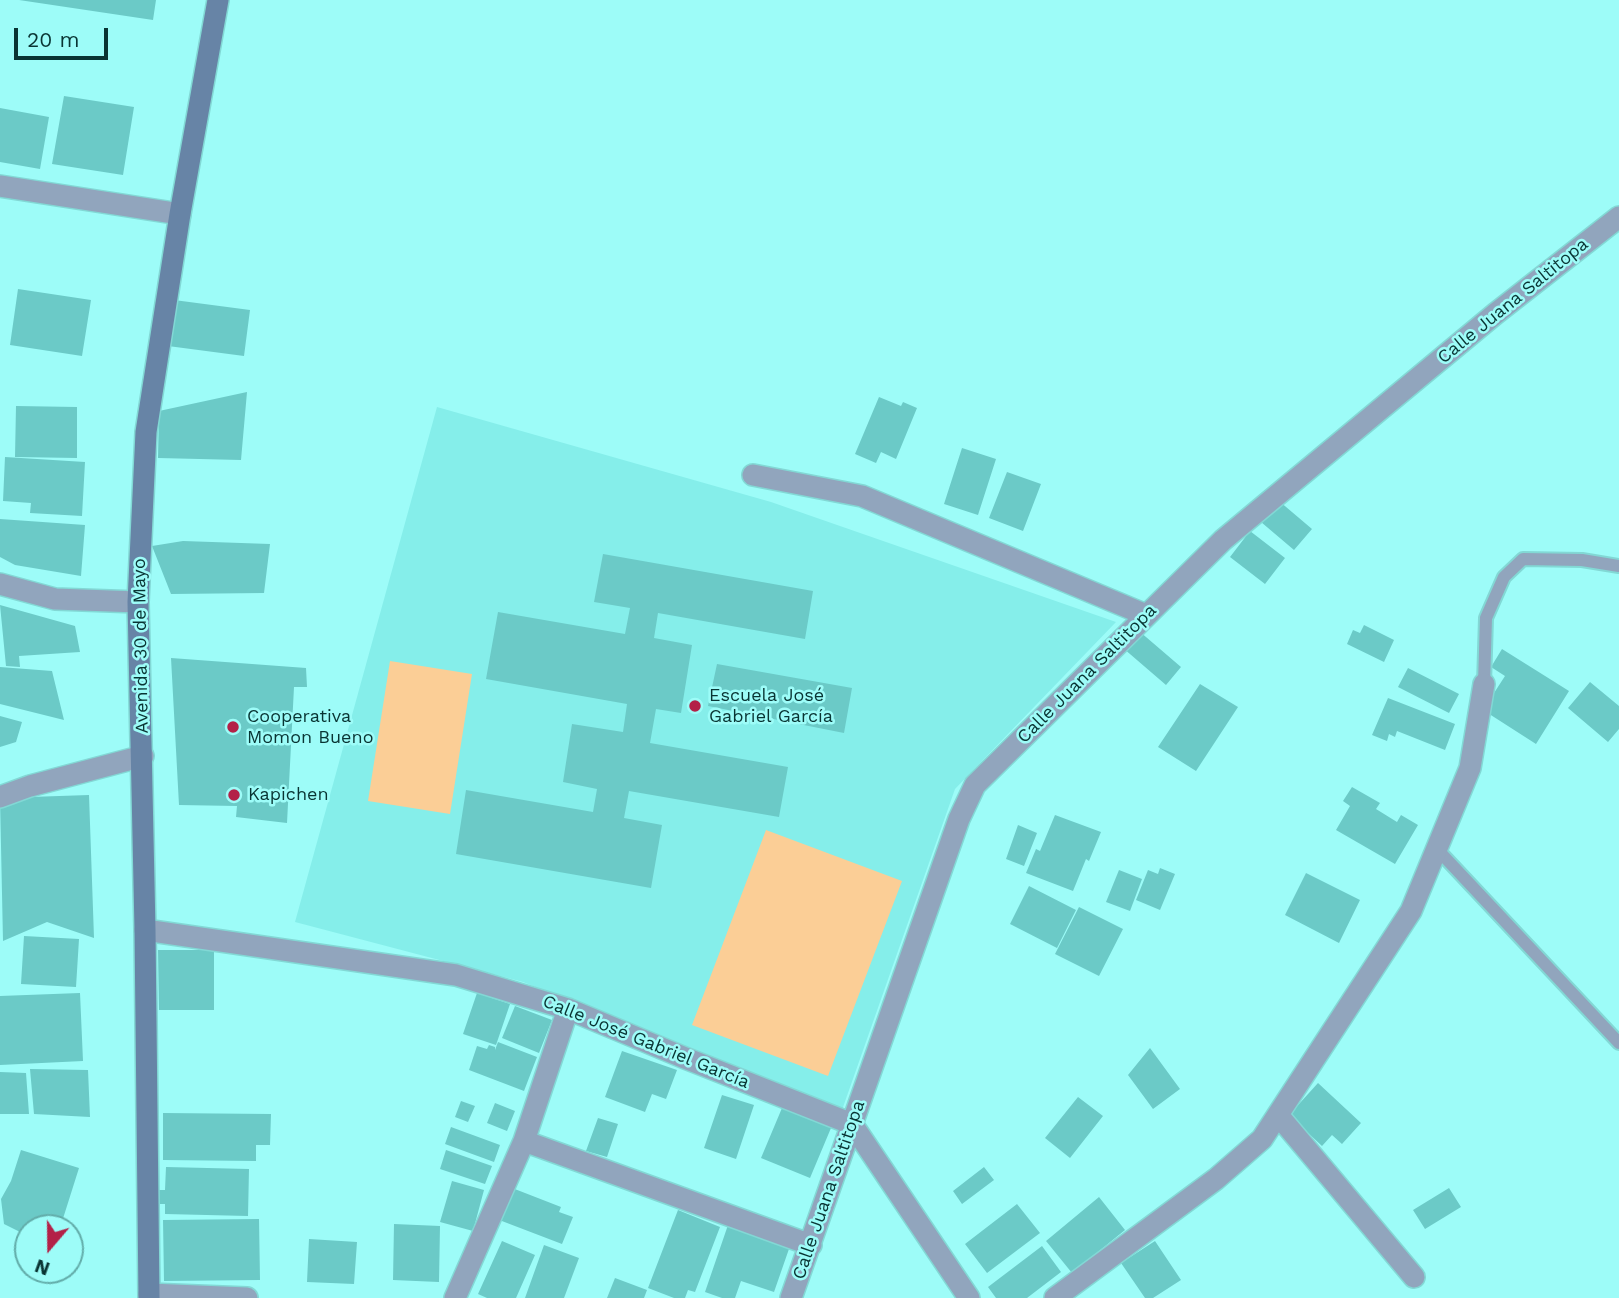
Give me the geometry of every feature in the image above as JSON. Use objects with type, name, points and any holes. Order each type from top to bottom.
[{"type":"main road","name":"Avenida 30 de Mayo","points":[[149,1296],[143,756],[138,602],[146,432],[180,214],[218,0]]},
{"type":"street","points":[[0,186],[180,214]]},
{"type":"street","name":"Calle Juana Saltitopa","points":[[791,1298],[959,819],[975,785],[1223,540],[1495,314],[1619,216]]},
{"type":"street","points":[[753,475],[862,496],[1146,615]]},
{"type":"street","points":[[0,584],[55,599],[138,602]]},
{"type":"street","points":[[1055,1298],[1216,1179],[1262,1139],[1411,911],[1470,768],[1484,684]]},
{"type":"street","points":[[0,797],[30,786],[143,756]]},
{"type":"street","name":"Calle José Gabriel García","points":[[145,930],[456,975],[568,1009],[852,1124]]},
{"type":"street","points":[[455,1298],[524,1141],[568,1009]]},
{"type":"street","points":[[1278,1115],[1413,1277]]},
{"type":"street","points":[[852,1124],[969,1298]]},
{"type":"street","points":[[524,1141],[811,1245]]},
{"type":"street","points":[[149,1296],[247,1298]]},
{"type":"lane","points":[[1484,684],[1486,618],[1504,577],[1523,559],[1582,560],[1619,566]]},
{"type":"lane","points":[[1437,849],[1619,1043]]},
{"type":"shaded area","name":"Escuela José Gabriel García","points":[[437,407],[771,502],[1116,622],[955,789],[842,1110],[523,982],[295,922]]},
{"type":"shaded area","points":[[390,661],[472,674],[450,814],[368,801]]},
{"type":"shaded area","points":[[766,830],[902,881],[828,1076],[692,1025]]},
{"type":"building","points":[[19,0],[156,0],[153,20]]},
{"type":"building","points":[[64,96],[134,107],[123,175],[52,164]]},
{"type":"building","points":[[0,108],[49,117],[40,169],[0,162]]},
{"type":"building","points":[[18,289],[91,300],[82,356],[10,345]]},
{"type":"building","points":[[174,300],[250,310],[244,356],[168,346]]},
{"type":"building","points":[[247,392],[241,460],[158,458],[159,411]]},
{"type":"building","points":[[879,397],[901,406],[903,402],[917,408],[896,459],[881,452],[876,463],[855,454]]},
{"type":"building","points":[[16,406],[77,407],[77,458],[15,457]]},
{"type":"building","points":[[962,448],[996,459],[978,515],[944,504]]},
{"type":"building","points":[[5,457],[85,462],[82,516],[30,513],[31,503],[3,501]]},
{"type":"building","points":[[1007,472],[1041,484],[1023,531],[989,518]]},
{"type":"building","points":[[1279,501],[1312,529],[1294,550],[1261,522]]},
{"type":"building","points":[[0,519],[85,525],[81,576],[15,565],[0,557]]},
{"type":"building","points":[[1250,531],[1285,558],[1265,584],[1230,557]]},
{"type":"building","points":[[183,541],[270,544],[264,593],[171,594],[152,546]]},
{"type":"building","points":[[603,554],[813,591],[805,639],[658,613],[654,638],[692,645],[681,713],[656,709],[650,743],[788,767],[779,817],[629,791],[624,818],[662,825],[651,888],[456,854],[466,790],[593,812],[597,789],[563,782],[572,724],[623,732],[627,704],[486,679],[498,612],[625,634],[630,608],[594,602]]},
{"type":"building","points":[[0,605],[75,626],[80,652],[19,656],[20,667],[6,666]]},
{"type":"building","points":[[1364,625],[1394,640],[1384,662],[1347,644],[1353,630],[1360,633]]},
{"type":"building","points":[[1139,631],[1181,667],[1166,685],[1123,648]]},
{"type":"building","points":[[1502,649],[1569,691],[1536,744],[1483,710],[1505,676],[1491,667]]},
{"type":"building","name":"Cooperativa Momon Bueno","points":[[171,658],[306,668],[307,687],[294,687],[287,823],[236,817],[237,806],[179,805]]},
{"type":"building","points":[[717,664],[852,688],[844,733],[708,706]]},
{"type":"building","points":[[0,667],[52,671],[64,720],[0,704]]},
{"type":"building","points":[[1408,668],[1459,694],[1449,713],[1398,687]]},
{"type":"building","points":[[1590,682],[1619,706],[1619,729],[1608,742],[1568,708]]},
{"type":"building","points":[[1200,684],[1238,707],[1196,771],[1158,747]]},
{"type":"building","points":[[1388,698],[1455,724],[1445,750],[1397,731],[1395,737],[1389,734],[1387,741],[1372,735]]},
{"type":"building","points":[[0,716],[22,722],[16,742],[0,747]]},
{"type":"building","points":[[1352,787],[1380,803],[1376,809],[1397,822],[1401,815],[1418,825],[1395,864],[1336,830],[1350,806],[1343,801]]},
{"type":"building","points":[[89,795],[94,938],[47,922],[3,941],[0,798]]},
{"type":"building","points":[[1055,815],[1101,832],[1073,891],[1026,873],[1036,849],[1040,851]]},
{"type":"building","points":[[1018,825],[1037,833],[1024,866],[1006,859]]},
{"type":"building","points":[[1160,868],[1175,874],[1160,910],[1136,900],[1148,870],[1158,874]]},
{"type":"building","points":[[1119,870],[1142,879],[1130,911],[1106,902]]},
{"type":"building","points":[[1306,873],[1360,900],[1339,943],[1285,915]]},
{"type":"building","points":[[1029,886],[1076,910],[1057,948],[1010,924]]},
{"type":"building","points":[[1079,907],[1123,929],[1099,976],[1055,954]]},
{"type":"building","points":[[24,936],[79,939],[76,987],[21,984]]},
{"type":"building","points":[[158,950],[214,950],[214,1010],[159,1010]]},
{"type":"building","points":[[80,993],[83,1061],[0,1065],[0,996]]},
{"type":"building","points":[[477,993],[510,1004],[496,1045],[463,1034]]},
{"type":"building","points":[[515,1006],[552,1020],[539,1053],[502,1038]]},
{"type":"building","points":[[498,1042],[537,1057],[524,1091],[469,1070],[477,1046],[487,1049],[489,1045],[495,1047],[495,1050]]},
{"type":"building","points":[[1150,1048],[1180,1089],[1153,1109],[1128,1075]]},
{"type":"building","points":[[622,1051],[677,1070],[666,1099],[652,1094],[645,1112],[605,1097]]},
{"type":"building","points":[[30,1069],[88,1070],[90,1117],[34,1114]]},
{"type":"building","points":[[0,1072],[26,1073],[29,1114],[0,1114]]},
{"type":"building","points":[[1318,1083],[1361,1123],[1342,1144],[1332,1135],[1322,1146],[1289,1115]]},
{"type":"building","points":[[722,1095],[754,1105],[736,1159],[704,1148]]},
{"type":"building","points":[[1078,1097],[1103,1116],[1070,1158],[1045,1138]]},
{"type":"building","points":[[461,1101],[475,1106],[468,1122],[455,1117]]},
{"type":"building","points":[[495,1103],[515,1111],[507,1131],[487,1123]]},
{"type":"building","points":[[782,1108],[831,1128],[810,1178],[761,1158]]},
{"type":"building","points":[[163,1113],[271,1114],[270,1145],[256,1145],[256,1161],[163,1160]]},
{"type":"building","points":[[598,1118],[618,1124],[607,1157],[586,1151]]},
{"type":"building","points":[[451,1127],[500,1145],[494,1162],[445,1144]]},
{"type":"building","points":[[21,1150],[79,1168],[64,1214],[14,1214],[14,1229],[4,1224],[1,1199],[11,1181]]},
{"type":"building","points":[[446,1150],[492,1166],[485,1184],[440,1169]]},
{"type":"building","points":[[166,1167],[249,1169],[248,1216],[165,1214],[165,1204],[155,1204],[155,1190],[165,1190]]},
{"type":"building","points":[[984,1167],[994,1180],[962,1204],[953,1191]]},
{"type":"building","points":[[452,1181],[484,1190],[473,1231],[440,1222]]},
{"type":"building","points":[[507,1186],[561,1207],[559,1212],[573,1217],[562,1244],[494,1218]]},
{"type":"building","points":[[1449,1188],[1461,1207],[1425,1229],[1413,1210]]},
{"type":"building","points":[[1099,1197],[1125,1230],[1072,1273],[1046,1241]]},
{"type":"building","points":[[1017,1204],[1040,1233],[987,1273],[965,1244]]},
{"type":"building","points":[[678,1210],[720,1227],[695,1292],[688,1290],[685,1298],[674,1298],[648,1288]]},
{"type":"building","points":[[259,1219],[260,1280],[164,1281],[163,1220]]},
{"type":"building","points":[[394,1224],[440,1226],[439,1282],[393,1280]]},
{"type":"building","points":[[728,1225],[790,1246],[774,1292],[741,1281],[735,1298],[722,1298],[705,1292]]},
{"type":"building","points":[[309,1239],[357,1242],[354,1284],[307,1282]]},
{"type":"building","points":[[502,1241],[535,1255],[516,1298],[487,1298],[478,1294]]},
{"type":"building","points":[[1155,1241],[1181,1280],[1153,1298],[1145,1298],[1121,1263]]},
{"type":"building","points":[[544,1245],[579,1258],[564,1298],[525,1298]]},
{"type":"building","points":[[1042,1246],[1061,1272],[1027,1298],[996,1298],[988,1287]]},
{"type":"building","points":[[615,1278],[647,1290],[644,1298],[607,1298]]},
{"type":"place","name":"Escuela José Gabriel García","points":[[695,706]]},
{"type":"place","name":"Cooperativa Momon Bueno","points":[[233,727]]},
{"type":"place","name":"Kapichen","points":[[234,795]]}]
